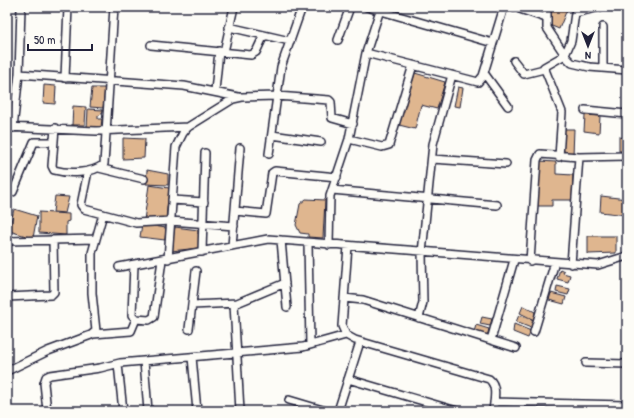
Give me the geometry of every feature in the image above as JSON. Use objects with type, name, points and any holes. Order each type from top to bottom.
[{"type":"street","points":[[21,7],[19,74],[10,127],[96,131],[106,129],[188,127]]},
{"type":"street","points":[[65,78],[68,7]]},
{"type":"street","points":[[99,168],[105,160],[114,7]]},
{"type":"street","points":[[215,92],[221,51],[234,7]]},
{"type":"street","points":[[269,154],[281,67],[302,7]]},
{"type":"street","points":[[338,40],[350,7]]},
{"type":"street","points":[[366,7],[380,10],[391,10],[493,43]]},
{"type":"street","points":[[366,53],[478,82],[482,79],[504,7]]},
{"type":"street","points":[[514,7],[546,18]]},
{"type":"street","points":[[547,7],[547,28],[572,63],[579,66],[627,70]]},
{"type":"street","points":[[514,61],[524,74],[544,69],[546,65],[565,55],[571,41],[575,13],[597,7]]},
{"type":"street","points":[[329,245],[330,200],[332,190],[353,124],[366,53],[380,10]]},
{"type":"street","points":[[229,27],[290,41]]},
{"type":"street","points":[[603,27],[603,68]]},
{"type":"street","points":[[151,44],[254,54],[264,35]]},
{"type":"street","points":[[349,139],[382,147],[389,145],[413,65]]},
{"type":"street","points":[[544,69],[562,112],[559,156]]},
{"type":"street","points":[[484,73],[508,106]]},
{"type":"street","points":[[19,74],[184,86],[240,97],[277,96],[329,100],[331,102],[332,118],[353,124]]},
{"type":"street","points":[[419,318],[423,297],[422,252],[433,144],[452,75]]},
{"type":"street","points":[[136,319],[149,320],[154,317],[171,221],[176,147],[183,133],[188,127],[233,99],[240,97]]},
{"type":"street","points":[[585,110],[627,114]]},
{"type":"street","points":[[55,128],[52,169],[56,171],[88,171],[99,168],[144,179]]},
{"type":"street","points":[[272,135],[321,142]]},
{"type":"street","points":[[7,194],[13,192],[34,142],[54,142]]},
{"type":"street","points":[[232,246],[240,148]]},
{"type":"street","points":[[202,252],[205,153]]},
{"type":"street","points":[[530,260],[537,160],[540,154],[543,153],[559,156],[579,157],[627,156]]},
{"type":"street","points":[[571,264],[579,157]]},
{"type":"street","points":[[432,159],[506,164]]},
{"type":"street","points":[[88,171],[81,205],[84,209],[136,223],[171,221],[234,226]]},
{"type":"street","points":[[235,211],[266,214],[272,173],[275,171],[337,177]]},
{"type":"street","points":[[332,190],[497,205]]},
{"type":"street","points":[[172,200],[204,202]]},
{"type":"street","points":[[93,334],[96,327],[91,266],[92,253],[104,214]]},
{"type":"street","points":[[7,241],[96,239]]},
{"type":"street","points":[[119,267],[268,239],[571,264],[598,265],[627,256]]},
{"type":"street","points":[[7,298],[51,295],[54,292],[54,240]]},
{"type":"street","points":[[281,240],[287,307]]},
{"type":"street","points":[[308,243],[310,345]]},
{"type":"street","points":[[348,246],[342,326],[346,335],[360,342],[489,379],[494,386],[493,411]]},
{"type":"street","points":[[491,340],[514,260]]},
{"type":"street","points":[[534,332],[555,262]]},
{"type":"street","points":[[134,264],[132,312],[136,319]]},
{"type":"street","points":[[189,329],[196,271]]},
{"type":"street","points":[[192,305],[234,304],[253,298],[285,283]]},
{"type":"street","points":[[344,298],[363,300],[516,348]]},
{"type":"street","points":[[234,304],[240,411]]},
{"type":"street","points":[[7,371],[48,351],[93,334],[131,331],[136,319]]},
{"type":"street","points":[[47,411],[44,383],[46,377],[104,368],[118,364],[310,345],[346,335]]},
{"type":"street","points":[[338,411],[360,342]]},
{"type":"street","points":[[192,357],[197,411]]},
{"type":"street","points":[[144,361],[148,411]]},
{"type":"street","points":[[586,363],[627,364]]},
{"type":"street","points":[[118,364],[123,411]]},
{"type":"street","points":[[348,379],[457,411]]},
{"type":"street","points":[[289,400],[326,411]]},
{"type":"street","points":[[494,402],[524,403],[564,408],[603,408],[627,405]]},
{"type":"street","points":[[524,403],[524,411]]},
{"type":"building","points":[[551,7],[568,7],[559,29],[547,24]]},
{"type":"building","points":[[415,73],[445,82],[437,109],[421,105],[415,129],[399,125]]},
{"type":"building","points":[[44,85],[56,86],[55,104],[43,103]]},
{"type":"building","points":[[458,87],[463,88],[460,107],[454,106]]},
{"type":"building","points":[[92,88],[105,88],[103,108],[90,107]]},
{"type":"building","points":[[7,101],[12,102],[11,124],[7,124]]},
{"type":"building","points":[[73,106],[86,107],[85,125],[72,125]]},
{"type":"building","points":[[88,109],[103,110],[103,113],[98,116],[98,119],[102,119],[101,127],[87,128]]},
{"type":"building","points":[[585,115],[600,116],[599,133],[584,131]]},
{"type":"building","points":[[563,129],[574,129],[573,155],[562,154]]},
{"type":"building","points":[[619,137],[627,138],[627,151],[619,151]]},
{"type":"building","points":[[123,138],[145,139],[144,158],[123,159]]},
{"type":"building","points":[[539,161],[556,162],[556,174],[573,175],[572,200],[552,200],[552,206],[535,206]]},
{"type":"building","points":[[147,170],[168,174],[168,185],[146,184]]},
{"type":"building","points":[[149,185],[169,188],[166,219],[144,220]]},
{"type":"building","points":[[55,196],[69,197],[65,213],[53,212]]},
{"type":"building","points":[[601,196],[627,199],[627,215],[600,212]]},
{"type":"building","points":[[306,199],[325,200],[323,238],[308,237],[308,234],[300,233],[296,225],[300,204]]},
{"type":"building","points":[[14,209],[37,216],[33,238],[9,231]]},
{"type":"building","points":[[39,212],[69,214],[69,221],[66,222],[66,235],[39,233]]},
{"type":"building","points":[[142,224],[166,228],[165,240],[140,237]]},
{"type":"building","points":[[175,227],[198,230],[198,234],[200,234],[199,248],[171,251]]},
{"type":"building","points":[[588,236],[616,236],[616,253],[588,254]]},
{"type":"building","points":[[560,269],[564,271],[563,273],[570,275],[568,282],[557,279]]},
{"type":"building","points":[[557,286],[570,289],[568,295],[556,292]]},
{"type":"building","points":[[551,293],[566,297],[564,304],[549,300]]},
{"type":"building","points":[[523,306],[535,312],[534,320],[520,313]]},
{"type":"building","points":[[519,315],[534,320],[531,328],[516,322]]},
{"type":"building","points":[[482,317],[492,319],[490,326],[480,324]]},
{"type":"building","points":[[514,324],[531,331],[528,338],[513,332]]},
{"type":"building","points":[[476,325],[489,329],[487,337],[474,332]]}]
